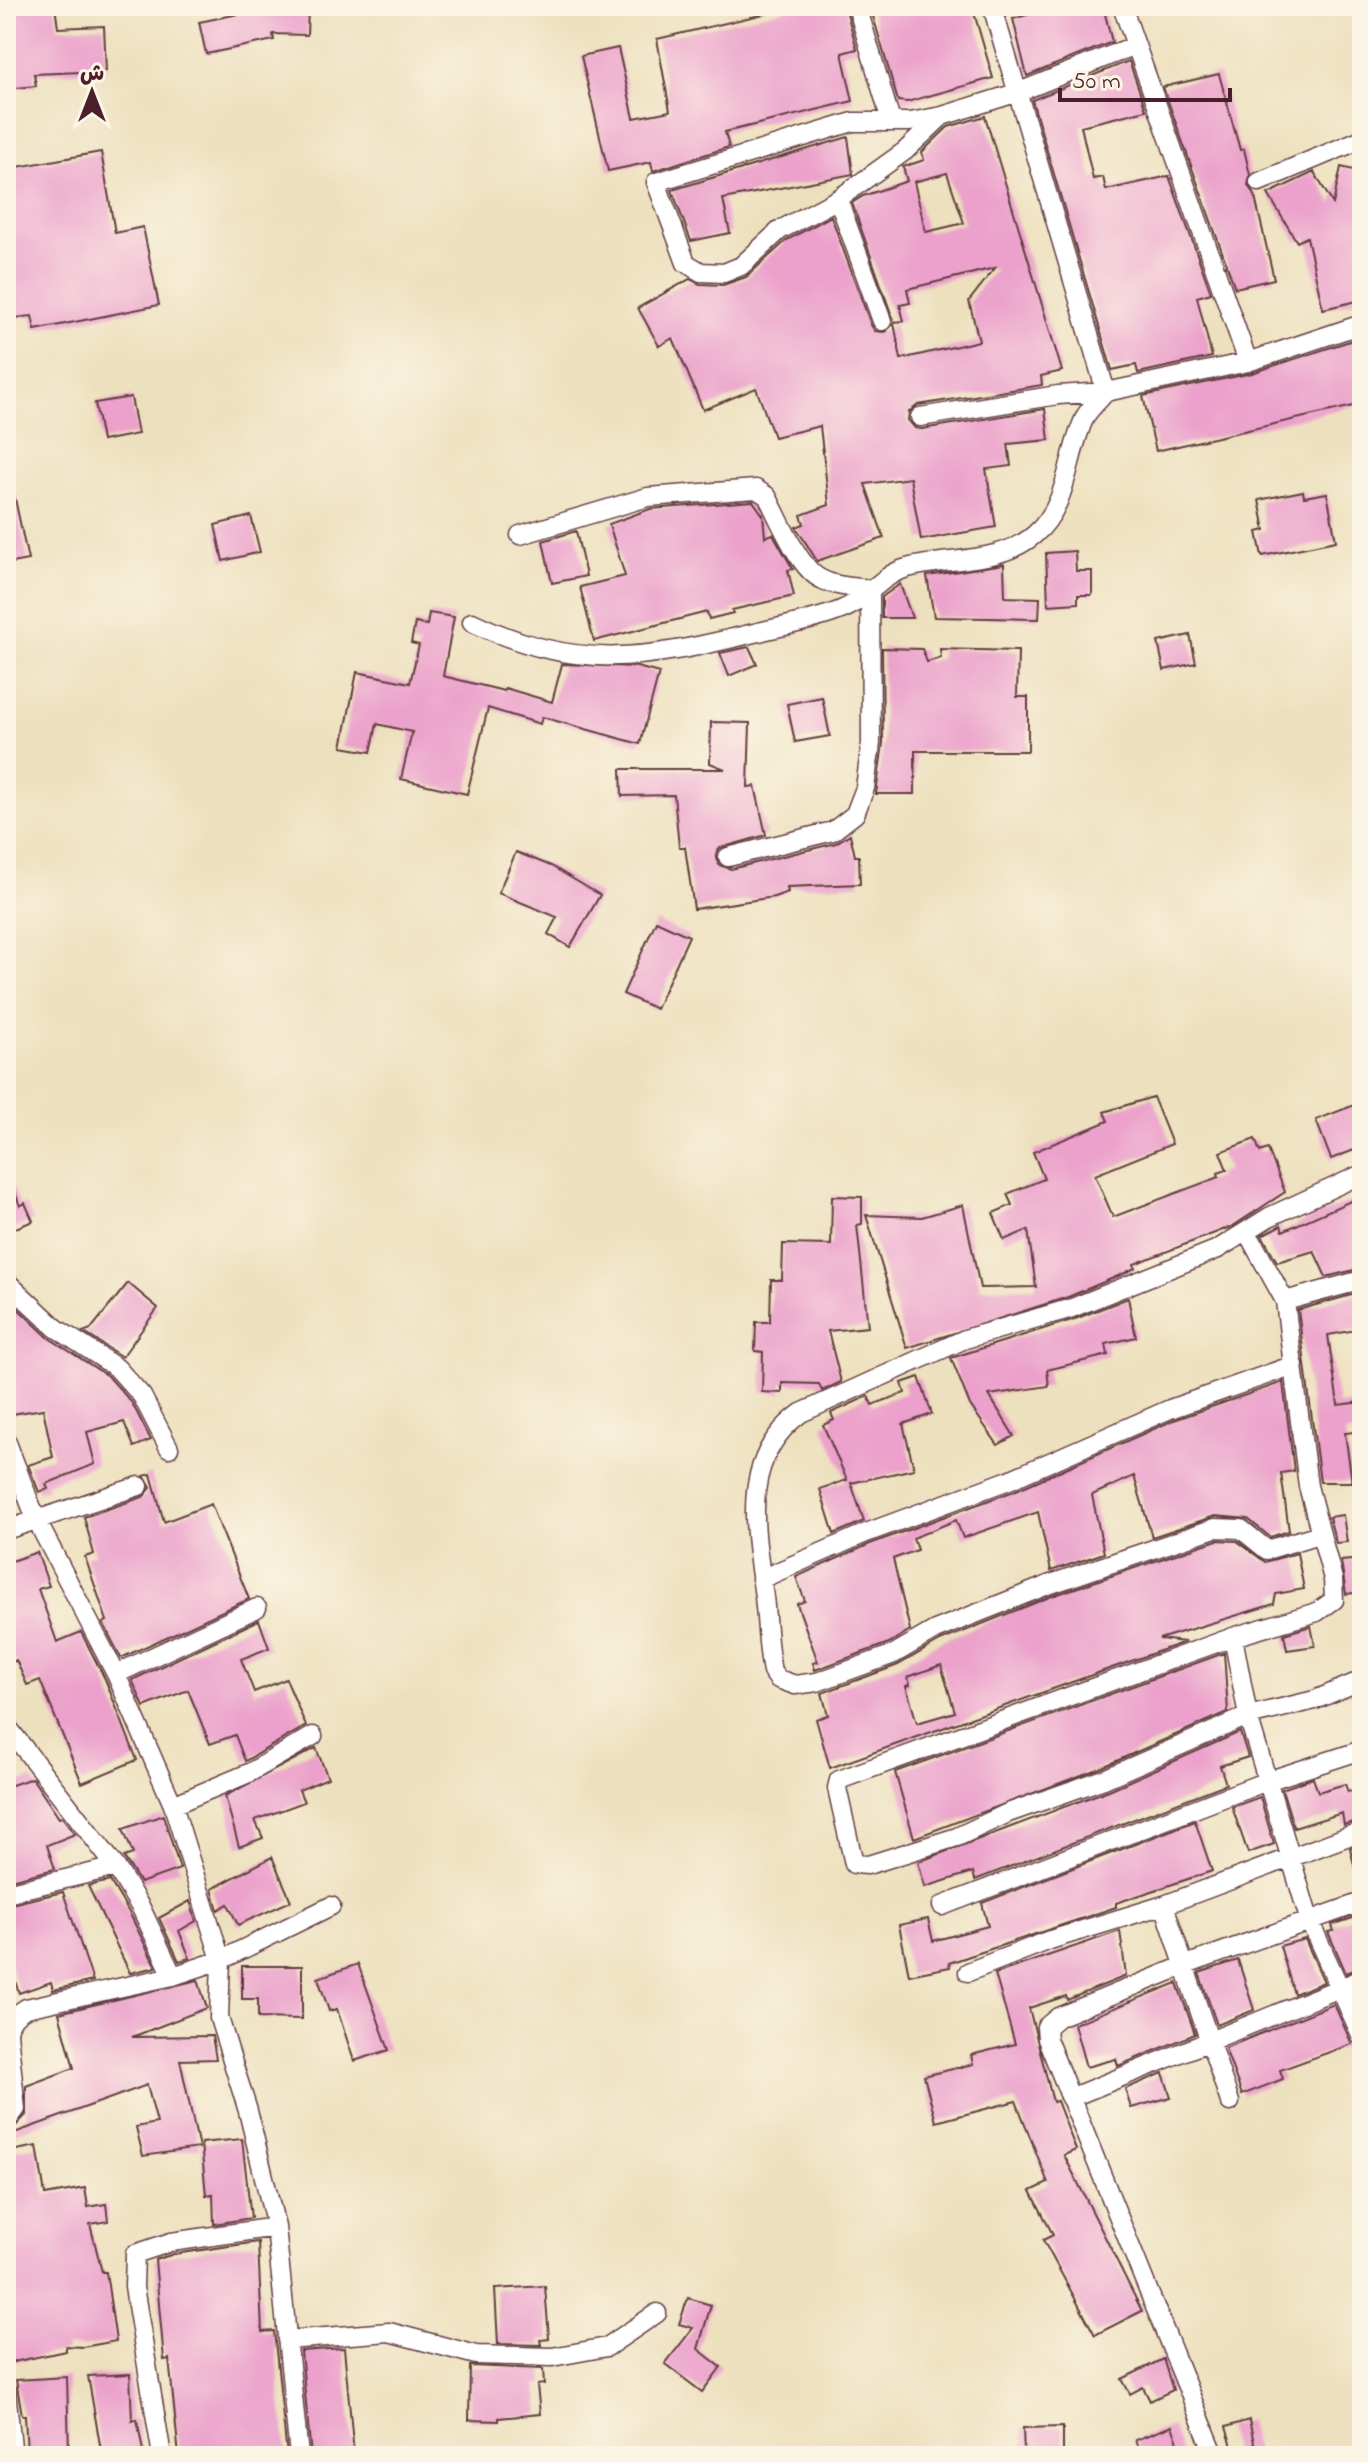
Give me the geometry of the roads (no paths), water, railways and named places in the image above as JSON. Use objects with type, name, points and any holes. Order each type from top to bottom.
[{"type":"street","points":[[857,6],[891,121]]},
{"type":"street","points":[[992,6],[1106,392]]},
{"type":"street","points":[[1122,6],[1248,362]]},
{"type":"street","points":[[942,116],[905,151],[838,199],[780,230],[741,266],[724,273],[701,272],[686,263],[656,182],[853,122],[910,122],[942,116],[1019,92],[1136,45]]},
{"type":"street","points":[[1259,182],[1362,139]]},
{"type":"street","points":[[838,199],[882,321]]},
{"type":"street","points":[[920,417],[1058,395],[1106,392],[1248,362],[1362,324]]},
{"type":"street","points":[[472,622],[516,643],[549,651],[619,658],[709,644],[826,616],[845,609],[870,589],[906,568],[1003,552],[1032,537],[1050,519],[1087,414],[1106,392]]},
{"type":"street","points":[[520,535],[648,497],[756,489],[767,496],[808,570],[838,585],[870,589]]},
{"type":"street","points":[[728,857],[833,831],[855,814],[865,788],[871,743],[870,589]]},
{"type":"street","points":[[1319,1534],[1267,1550],[1241,1529],[1225,1526],[1202,1532],[1048,1585],[935,1630],[894,1654],[817,1682],[795,1685],[778,1679],[772,1671],[754,1527],[758,1483],[770,1442],[792,1420],[934,1351],[1072,1308],[1218,1249],[1269,1217],[1362,1174]]},
{"type":"street","points":[[1247,1232],[1285,1301],[1308,1486],[1335,1587],[1331,1606],[1233,1637],[839,1780],[837,1788],[854,1864],[868,1865],[957,1837],[1008,1813],[1104,1779],[1248,1716],[1315,1700],[1362,1680]]},
{"type":"street","points":[[1285,1301],[1362,1280]]},
{"type":"street","points":[[6,1281],[56,1328],[117,1368],[142,1396],[169,1448]]},
{"type":"street","points":[[761,1579],[866,1533],[1009,1480],[1170,1409],[1294,1365]]},
{"type":"street","points":[[6,1440],[36,1519],[116,1674],[173,1805],[221,1960],[219,2018],[248,2111],[276,2227],[299,2456]]},
{"type":"street","points":[[6,1530],[139,1486]]},
{"type":"street","points":[[116,1674],[257,1608]]},
{"type":"street","points":[[1233,1637],[1248,1716],[1310,1922],[1362,2037]]},
{"type":"street","points":[[6,1725],[116,1867],[141,1908],[173,1976]]},
{"type":"street","points":[[173,1805],[249,1773],[313,1736]]},
{"type":"street","points":[[942,1906],[1267,1781],[1362,1750]]},
{"type":"street","points":[[968,1972],[1050,1940],[1164,1905],[1362,1831]]},
{"type":"street","points":[[6,1893],[116,1867]]},
{"type":"street","points":[[1215,2456],[1070,2098],[1047,2039],[1046,2027],[1058,2017],[1183,1966],[1362,1902]]},
{"type":"street","points":[[1164,1905],[1230,2102]]},
{"type":"street","points":[[6,2122],[16,2109],[8,2033],[9,2022],[16,2014],[26,2008],[173,1976],[221,1960],[331,1906]]},
{"type":"street","points":[[1070,2098],[1362,1979]]},
{"type":"street","points":[[162,2456],[134,2287],[135,2254],[148,2247],[171,2242],[276,2227]]},
{"type":"street","points":[[287,2340],[389,2332],[476,2355],[552,2357],[607,2347],[657,2313]]},
{"type":"street","points":[[6,2391],[13,2456]]}]
